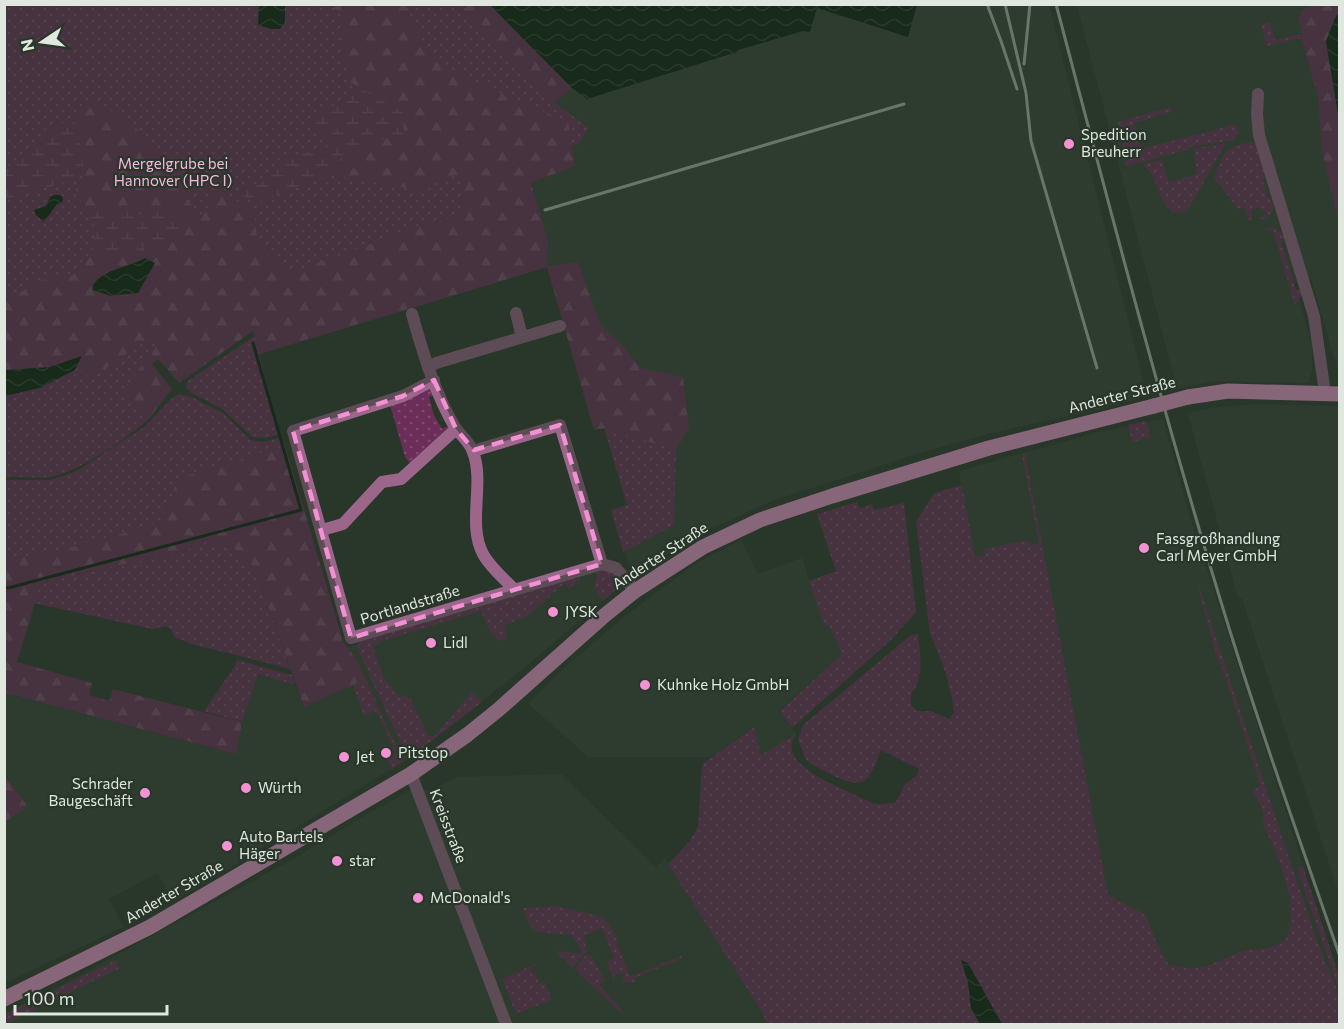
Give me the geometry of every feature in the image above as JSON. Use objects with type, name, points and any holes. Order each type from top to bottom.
[{"type":"main road","name":"Anderter Straße","points":[[4,999],[150,927],[411,774],[498,710],[635,591],[703,547],[739,529],[783,512],[989,448],[1188,398],[1228,392],[1332,394]]},
{"type":"street","name":"Anderter Straße","points":[[1258,94],[1259,135],[1314,316],[1323,370],[1332,394]]},
{"type":"street","points":[[516,313],[522,337]]},
{"type":"street","points":[[412,314],[428,368],[445,411],[473,451],[477,464],[479,544],[488,561],[514,589]]},
{"type":"street","points":[[428,368],[436,363],[560,326]]},
{"type":"street","name":"Portlandstraße","points":[[434,380],[403,396],[293,431],[351,638],[602,564]]},
{"type":"street","points":[[473,451],[560,425],[602,564],[616,568],[635,591]]},
{"type":"street","points":[[322,530],[344,524],[382,482],[401,479],[456,429]]},
{"type":"street","name":"Kreisstraße","points":[[411,774],[506,1024]]},
{"type":"highlighted area","points":[[434,380],[456,429],[474,450],[560,425],[602,564],[351,638],[293,431],[403,396]]},
{"type":"shaded area","points":[[917,5],[1049,5],[1147,396],[991,433],[916,454],[772,501],[703,532],[636,574],[632,574],[611,510],[627,505],[604,428],[594,430],[547,267],[548,241],[531,183],[575,166],[568,122],[554,103],[572,88],[587,99],[738,50],[803,31],[809,32],[817,7],[907,37]]},
{"type":"shaded area","points":[[1077,5],[1339,5],[1339,13],[1326,41],[1340,120],[1339,374],[1311,278],[1294,283],[1312,344],[1312,371],[1308,383],[1213,381],[1177,389]]},
{"type":"shaded area","points":[[1252,404],[1339,406],[1339,894],[1242,598],[1238,598],[1188,413]]},
{"type":"shaded area","points":[[1163,419],[1192,524],[1339,976],[1339,1024],[1126,992],[1039,544],[975,557],[959,471],[1099,432]]},
{"type":"shaded area","points":[[741,540],[758,574],[802,558],[824,625],[829,624],[842,654],[780,710],[796,734],[761,755],[753,727],[711,757],[588,757],[528,703],[563,669],[651,596],[697,563]]},
{"type":"shaded area","points":[[598,571],[621,585],[524,668],[408,759],[173,902],[158,873],[109,899],[123,927],[5,983],[5,822],[27,807],[5,774],[4,693],[235,754],[242,722],[258,674],[295,685],[304,707],[366,679],[348,648],[359,642],[477,605]]},
{"type":"shaded area","points":[[561,774],[656,868],[665,858],[763,1014],[767,1024],[5,1024],[5,1013],[299,856],[410,790],[432,790],[456,777]]},
{"type":"green space","name":"Mergelgrube bei Hannover (HPC I)","points":[[5,5],[490,5],[511,60],[555,103],[589,128],[579,144],[554,150],[524,177],[547,267],[259,354],[281,434],[266,438],[252,437],[222,409],[192,393],[186,387],[188,381],[255,336],[251,321],[168,370],[158,359],[152,363],[134,400],[151,416],[150,418],[103,453],[62,474],[51,477],[5,477]]},
{"type":"green space","points":[[326,5],[408,5],[424,50],[466,79],[568,122],[575,166],[531,183],[548,241],[547,267],[259,354],[253,331],[179,383],[158,359],[152,364],[172,389],[151,416],[122,391],[158,343],[155,334],[105,369],[77,379],[75,370],[81,356],[49,367],[5,370],[4,293],[22,292],[35,281],[73,275],[93,250],[136,252],[173,209],[143,216],[125,209],[89,211],[74,193],[84,174],[78,126],[66,122],[80,108],[97,101],[144,134],[201,219],[220,188],[255,215],[257,236],[264,250],[275,261],[293,272],[417,227],[460,215],[465,208],[460,173],[424,191],[345,177],[331,168],[353,147],[403,134],[403,112],[350,82],[341,50],[340,11]]},
{"type":"green space","points":[[463,5],[490,5],[572,88],[554,103],[473,24]]},
{"type":"green space","points":[[1309,5],[1339,5],[1339,13],[1326,41],[1339,120],[1339,215],[1337,215],[1322,151],[1318,96],[1300,34],[1302,34],[1298,17],[1301,16],[1300,10],[1310,8]]},
{"type":"green space","points":[[1270,22],[1275,40],[1300,34],[1302,38],[1267,46],[1261,24]]},
{"type":"green space","points":[[359,88],[403,112],[404,134],[353,147],[322,177],[257,203],[238,193],[269,178],[278,160],[331,146],[311,120]]},
{"type":"green space","points":[[1171,107],[1172,112],[1134,123],[1141,149],[1226,127],[1229,124],[1235,125],[1240,133],[1236,134],[1234,140],[1190,147],[1188,150],[1126,166],[1118,122]]},
{"type":"green space","points":[[66,122],[78,125],[84,174],[67,182],[5,199],[5,174],[9,166],[20,159],[22,153],[39,145],[46,127]]},
{"type":"green space","points":[[1250,142],[1256,144],[1265,175],[1263,181],[1267,197],[1274,204],[1271,215],[1260,220],[1259,217],[1264,216],[1266,211],[1258,207],[1252,211],[1252,218],[1249,222],[1245,208],[1238,209],[1214,178],[1225,153],[1234,147]]},
{"type":"green space","points":[[1226,143],[1190,207],[1182,213],[1172,212],[1163,202],[1152,175],[1143,164],[1162,160],[1169,182],[1197,174],[1193,149]]},
{"type":"green space","points":[[125,209],[143,216],[173,209],[186,230],[135,252],[93,250],[95,231],[89,211]]},
{"type":"green space","points":[[1273,227],[1283,234],[1281,242],[1296,289],[1302,295],[1295,305],[1273,231],[1264,230]]},
{"type":"green space","points":[[578,262],[601,326],[621,344],[641,368],[683,377],[689,428],[676,450],[604,428],[594,430],[547,267]]},
{"type":"green space","points":[[430,388],[435,395],[429,397],[434,415],[442,429],[448,426],[448,431],[411,465],[405,457],[390,405]]},
{"type":"green space","points":[[179,394],[192,397],[224,414],[251,440],[262,442],[282,437],[285,446],[177,479],[173,496],[160,523],[63,549],[5,559],[5,480],[50,480],[75,472],[144,427],[172,398]]},
{"type":"green space","points":[[1146,421],[1151,437],[1132,442],[1128,425]]},
{"type":"green space","points":[[604,428],[676,450],[674,525],[623,552],[611,510],[627,505]]},
{"type":"green space","points":[[285,446],[343,641],[366,679],[304,707],[254,567],[233,547],[202,544],[169,556],[41,583],[17,662],[92,683],[89,695],[109,701],[113,689],[242,722],[236,754],[5,693],[5,559],[63,549],[160,523],[173,496],[176,479]]},
{"type":"green space","points":[[1025,453],[1108,895],[1146,915],[1157,944],[1168,964],[1180,967],[1197,968],[1243,951],[1272,947],[1282,942],[1289,932],[1290,901],[1286,884],[1275,849],[1263,824],[1263,810],[1253,790],[1260,785],[1216,654],[1199,585],[1296,879],[1336,987],[1339,1024],[1002,1024],[961,961],[968,982],[971,1008],[980,1024],[767,1024],[763,1014],[668,864],[690,841],[698,826],[702,764],[754,727],[761,755],[796,734],[792,744],[793,753],[807,770],[870,802],[886,804],[896,802],[904,785],[917,775],[919,769],[881,750],[866,780],[857,783],[842,779],[806,760],[798,740],[803,725],[911,635],[918,634],[920,673],[911,694],[911,705],[917,711],[931,711],[949,719],[954,713],[944,668],[930,634],[916,522],[934,493],[962,485],[975,557],[985,555],[984,549],[1029,540],[1030,545],[1039,544],[1022,454]]},
{"type":"green space","points":[[857,502],[860,508],[872,504],[874,510],[904,503],[916,612],[892,639],[792,728],[780,711],[842,654],[829,625],[824,625],[809,581],[836,571],[817,514]]},
{"type":"green space","points":[[202,544],[233,547],[254,567],[290,669],[192,644],[174,637],[171,629],[166,626],[152,629],[34,603],[41,583],[169,556]]},
{"type":"green space","points":[[598,571],[614,574],[621,585],[603,601],[594,588]]},
{"type":"green space","points":[[572,575],[580,579],[569,589],[564,584],[525,618],[504,626],[507,638],[499,641],[489,630],[481,611],[379,642],[373,646],[383,676],[400,697],[403,695],[410,698],[428,735],[434,737],[472,692],[482,702],[408,759],[357,648],[359,642]]},
{"type":"green space","points":[[237,660],[292,675],[295,685],[258,674],[242,722],[204,711]]},
{"type":"green space","points":[[366,679],[403,762],[392,769],[387,759],[396,754],[378,714],[362,721],[377,714],[375,711],[364,716],[353,685]]},
{"type":"green space","points":[[4,774],[28,807],[5,822],[4,822]]},
{"type":"green space","points":[[1303,866],[1339,976],[1339,990],[1297,869]]},
{"type":"green space","points":[[557,906],[603,917],[613,931],[630,977],[681,956],[682,958],[635,978],[635,982],[623,982],[624,974],[615,973],[614,982],[607,961],[614,958],[602,928],[584,936],[587,951],[573,968],[557,953],[559,951],[580,954],[581,951],[572,935],[537,932],[529,925],[523,908]]},
{"type":"green space","points":[[590,954],[605,981],[599,984],[624,1013],[623,1015],[575,970],[584,957]]},
{"type":"green space","points":[[116,960],[120,968],[5,1024],[5,1014]]},
{"type":"green space","points":[[535,964],[536,966],[530,968],[532,973],[535,972],[539,984],[544,982],[552,1000],[516,1014],[502,979]]},
{"type":"water","points":[[259,5],[285,5],[285,22],[280,29],[258,25]]},
{"type":"water","points":[[490,5],[917,5],[908,37],[817,8],[810,32],[803,31],[738,50],[587,99],[572,88]]},
{"type":"water","points":[[1339,13],[1339,120],[1326,41]]},
{"type":"water","points":[[60,195],[63,198],[62,203],[57,204],[44,222],[34,210],[46,206],[50,197]]},
{"type":"water","points":[[145,258],[155,263],[138,293],[111,296],[93,290],[93,285],[104,275]]},
{"type":"water","points":[[82,356],[75,370],[40,388],[5,396],[5,370],[49,367]]},
{"type":"water","points":[[961,960],[968,963],[1002,1024],[980,1024],[971,1008],[968,982]]},
{"type":"waterway","points":[[4,587],[8,588],[301,510],[253,343]]},
{"type":"railway","points":[[987,4],[1017,89]]},
{"type":"railway","points":[[1005,4],[1026,93],[1031,141],[1097,368]]},
{"type":"railway","points":[[1024,64],[1030,4]]},
{"type":"railway","points":[[1056,4],[1134,299],[1196,519],[1247,684],[1340,957]]},
{"type":"railway","points":[[545,210],[904,104]]},
{"type":"place","name":"Spedition Breuherr","points":[[1069,144]]},
{"type":"place","name":"Fassgroßhandlung Carl Meyer GmbH","points":[[1144,548]]},
{"type":"place","name":"JYSK","points":[[553,612]]},
{"type":"place","name":"Lidl","points":[[431,643]]},
{"type":"place","name":"Kuhnke Holz GmbH","points":[[645,685]]},
{"type":"place","name":"Pitstop","points":[[386,753]]},
{"type":"place","name":"Jet","points":[[344,757]]},
{"type":"place","name":"Würth","points":[[246,788]]},
{"type":"place","name":"Schrader Baugeschäft","points":[[145,793]]},
{"type":"place","name":"Auto Bartels Häger","points":[[227,846]]},
{"type":"place","name":"star","points":[[337,861]]},
{"type":"place","name":"McDonald's","points":[[418,898]]}]
